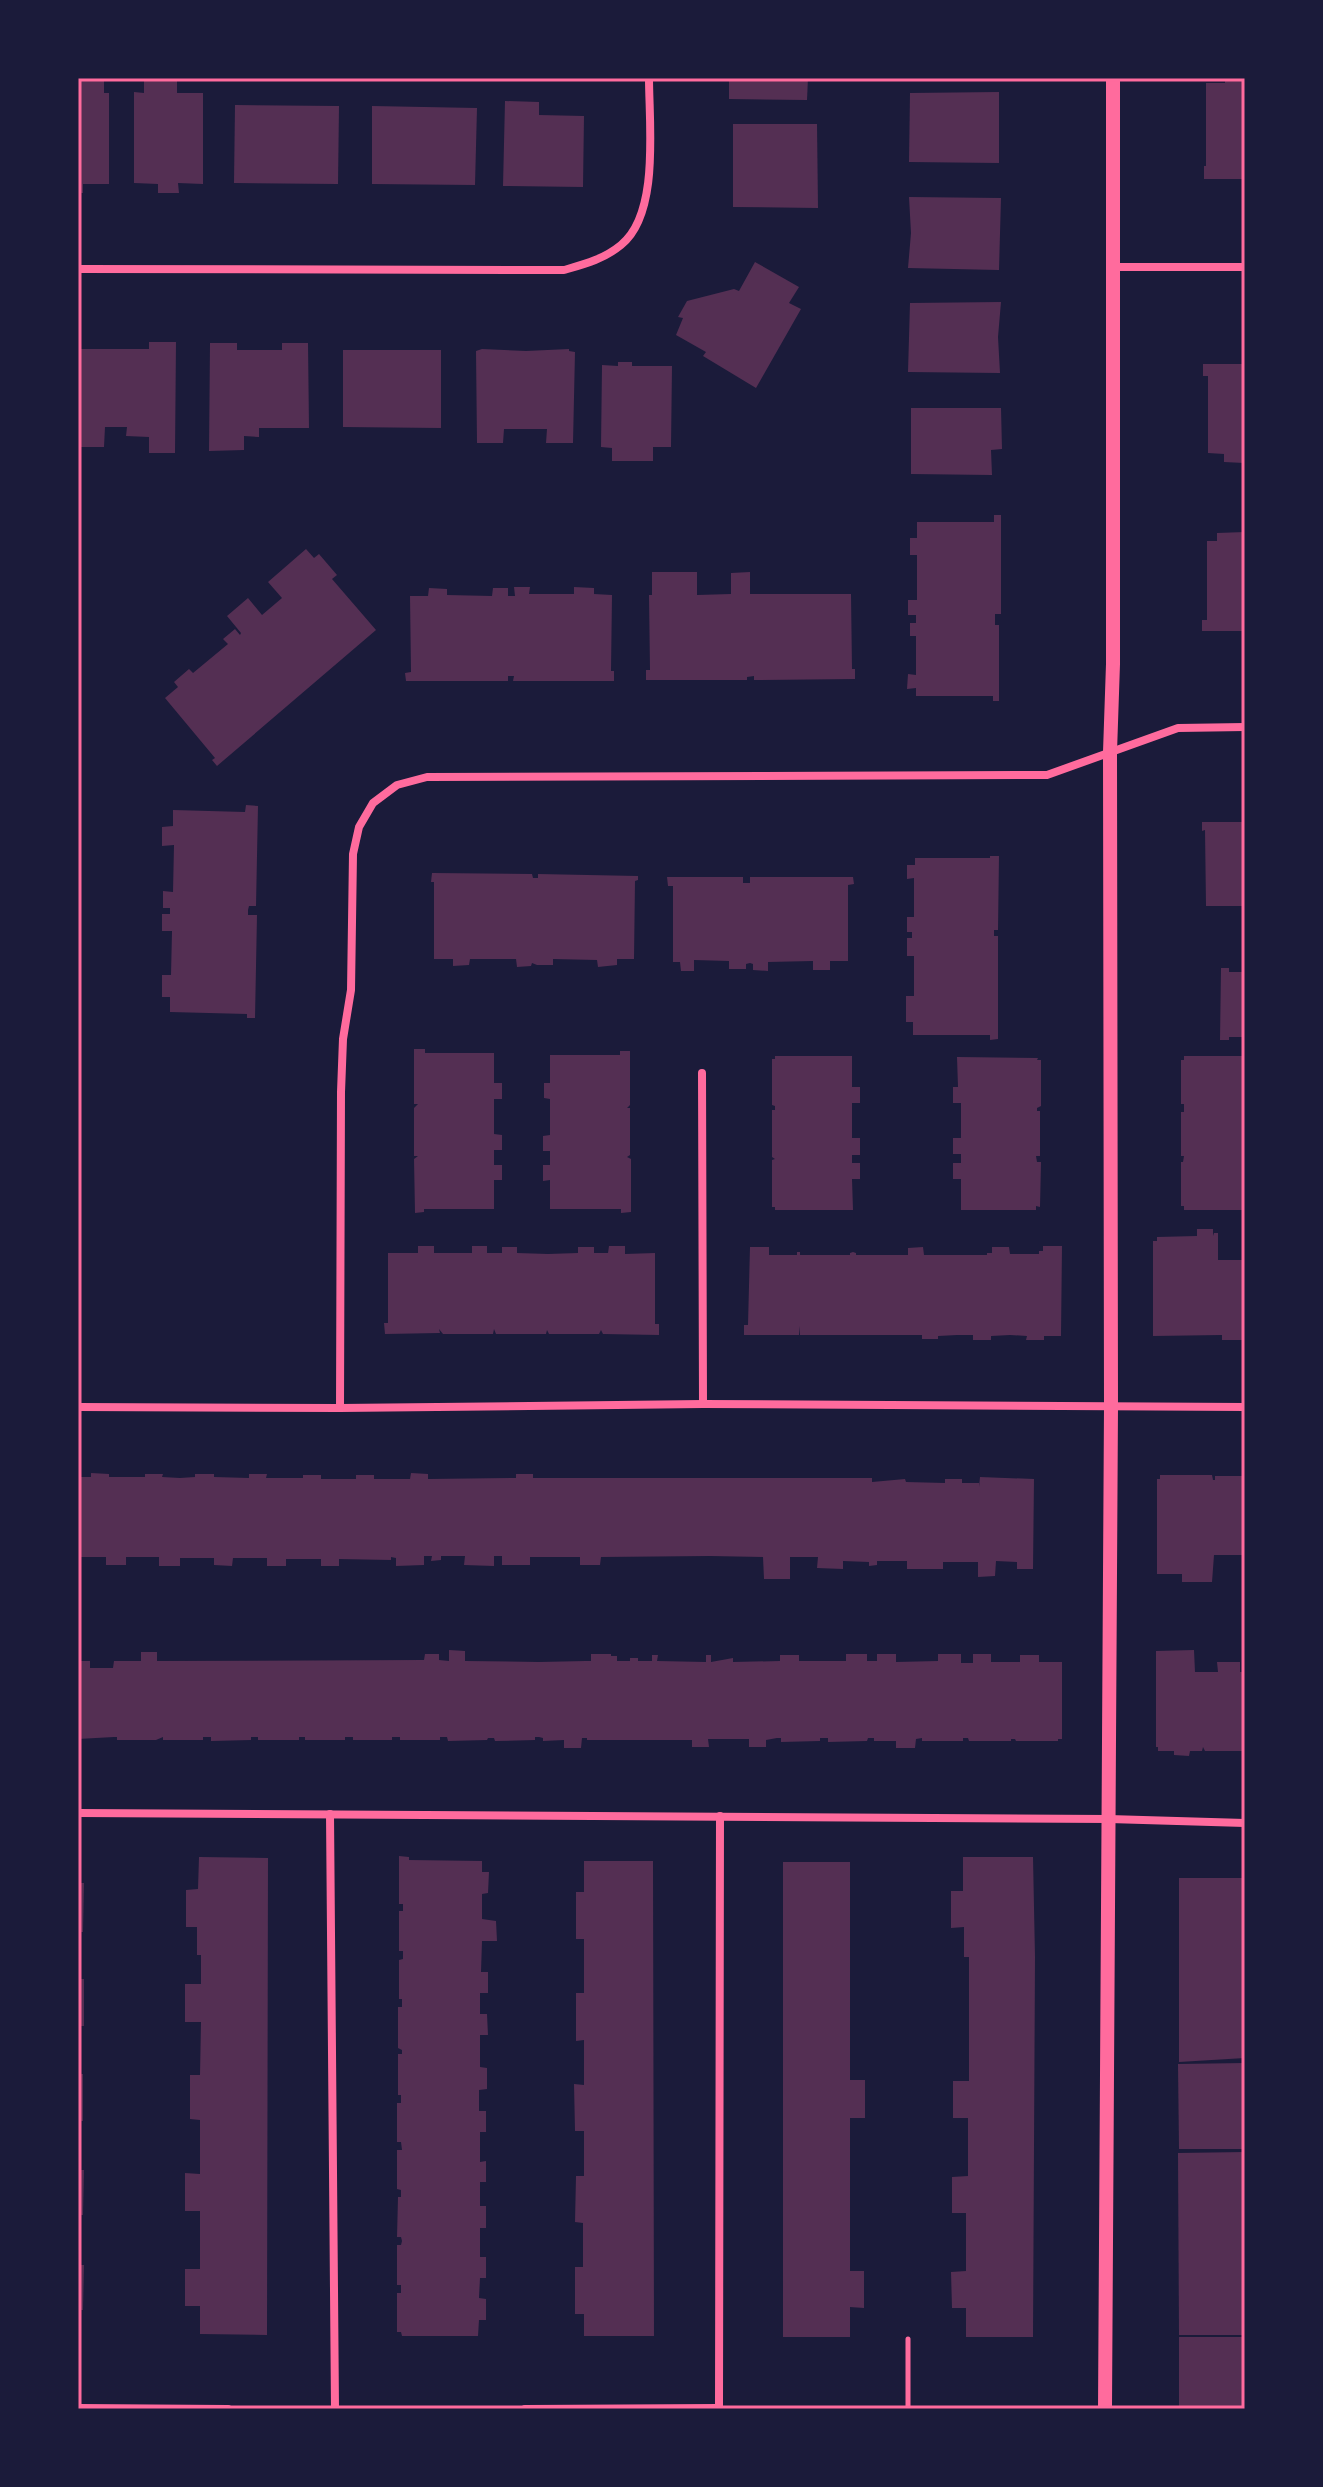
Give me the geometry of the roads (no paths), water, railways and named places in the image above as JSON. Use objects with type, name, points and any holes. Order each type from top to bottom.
[{"type":"street","points":[[78,269],[564,270],[596,261],[623,244],[640,220],[649,188],[649,78]]},
{"type":"street","points":[[1105,2409],[1111,1406],[1113,78]]},
{"type":"street","points":[[1113,267],[1245,267]]},
{"type":"street","points":[[340,1408],[341,1092],[343,1039],[351,990],[353,854],[359,827],[373,803],[397,785],[427,777],[1047,775],[1178,728],[1245,727]]},
{"type":"street","points":[[702,1073],[703,1404]]},
{"type":"street","points":[[78,1407],[703,1404],[1245,1407]]},
{"type":"street","points":[[78,1813],[1109,1819],[1245,1823]]},
{"type":"street","points":[[330,1814],[335,2409]]},
{"type":"street","points":[[525,2409],[719,2408],[720,1816]]},
{"type":"street","points":[[78,2408],[228,2409]]}]
